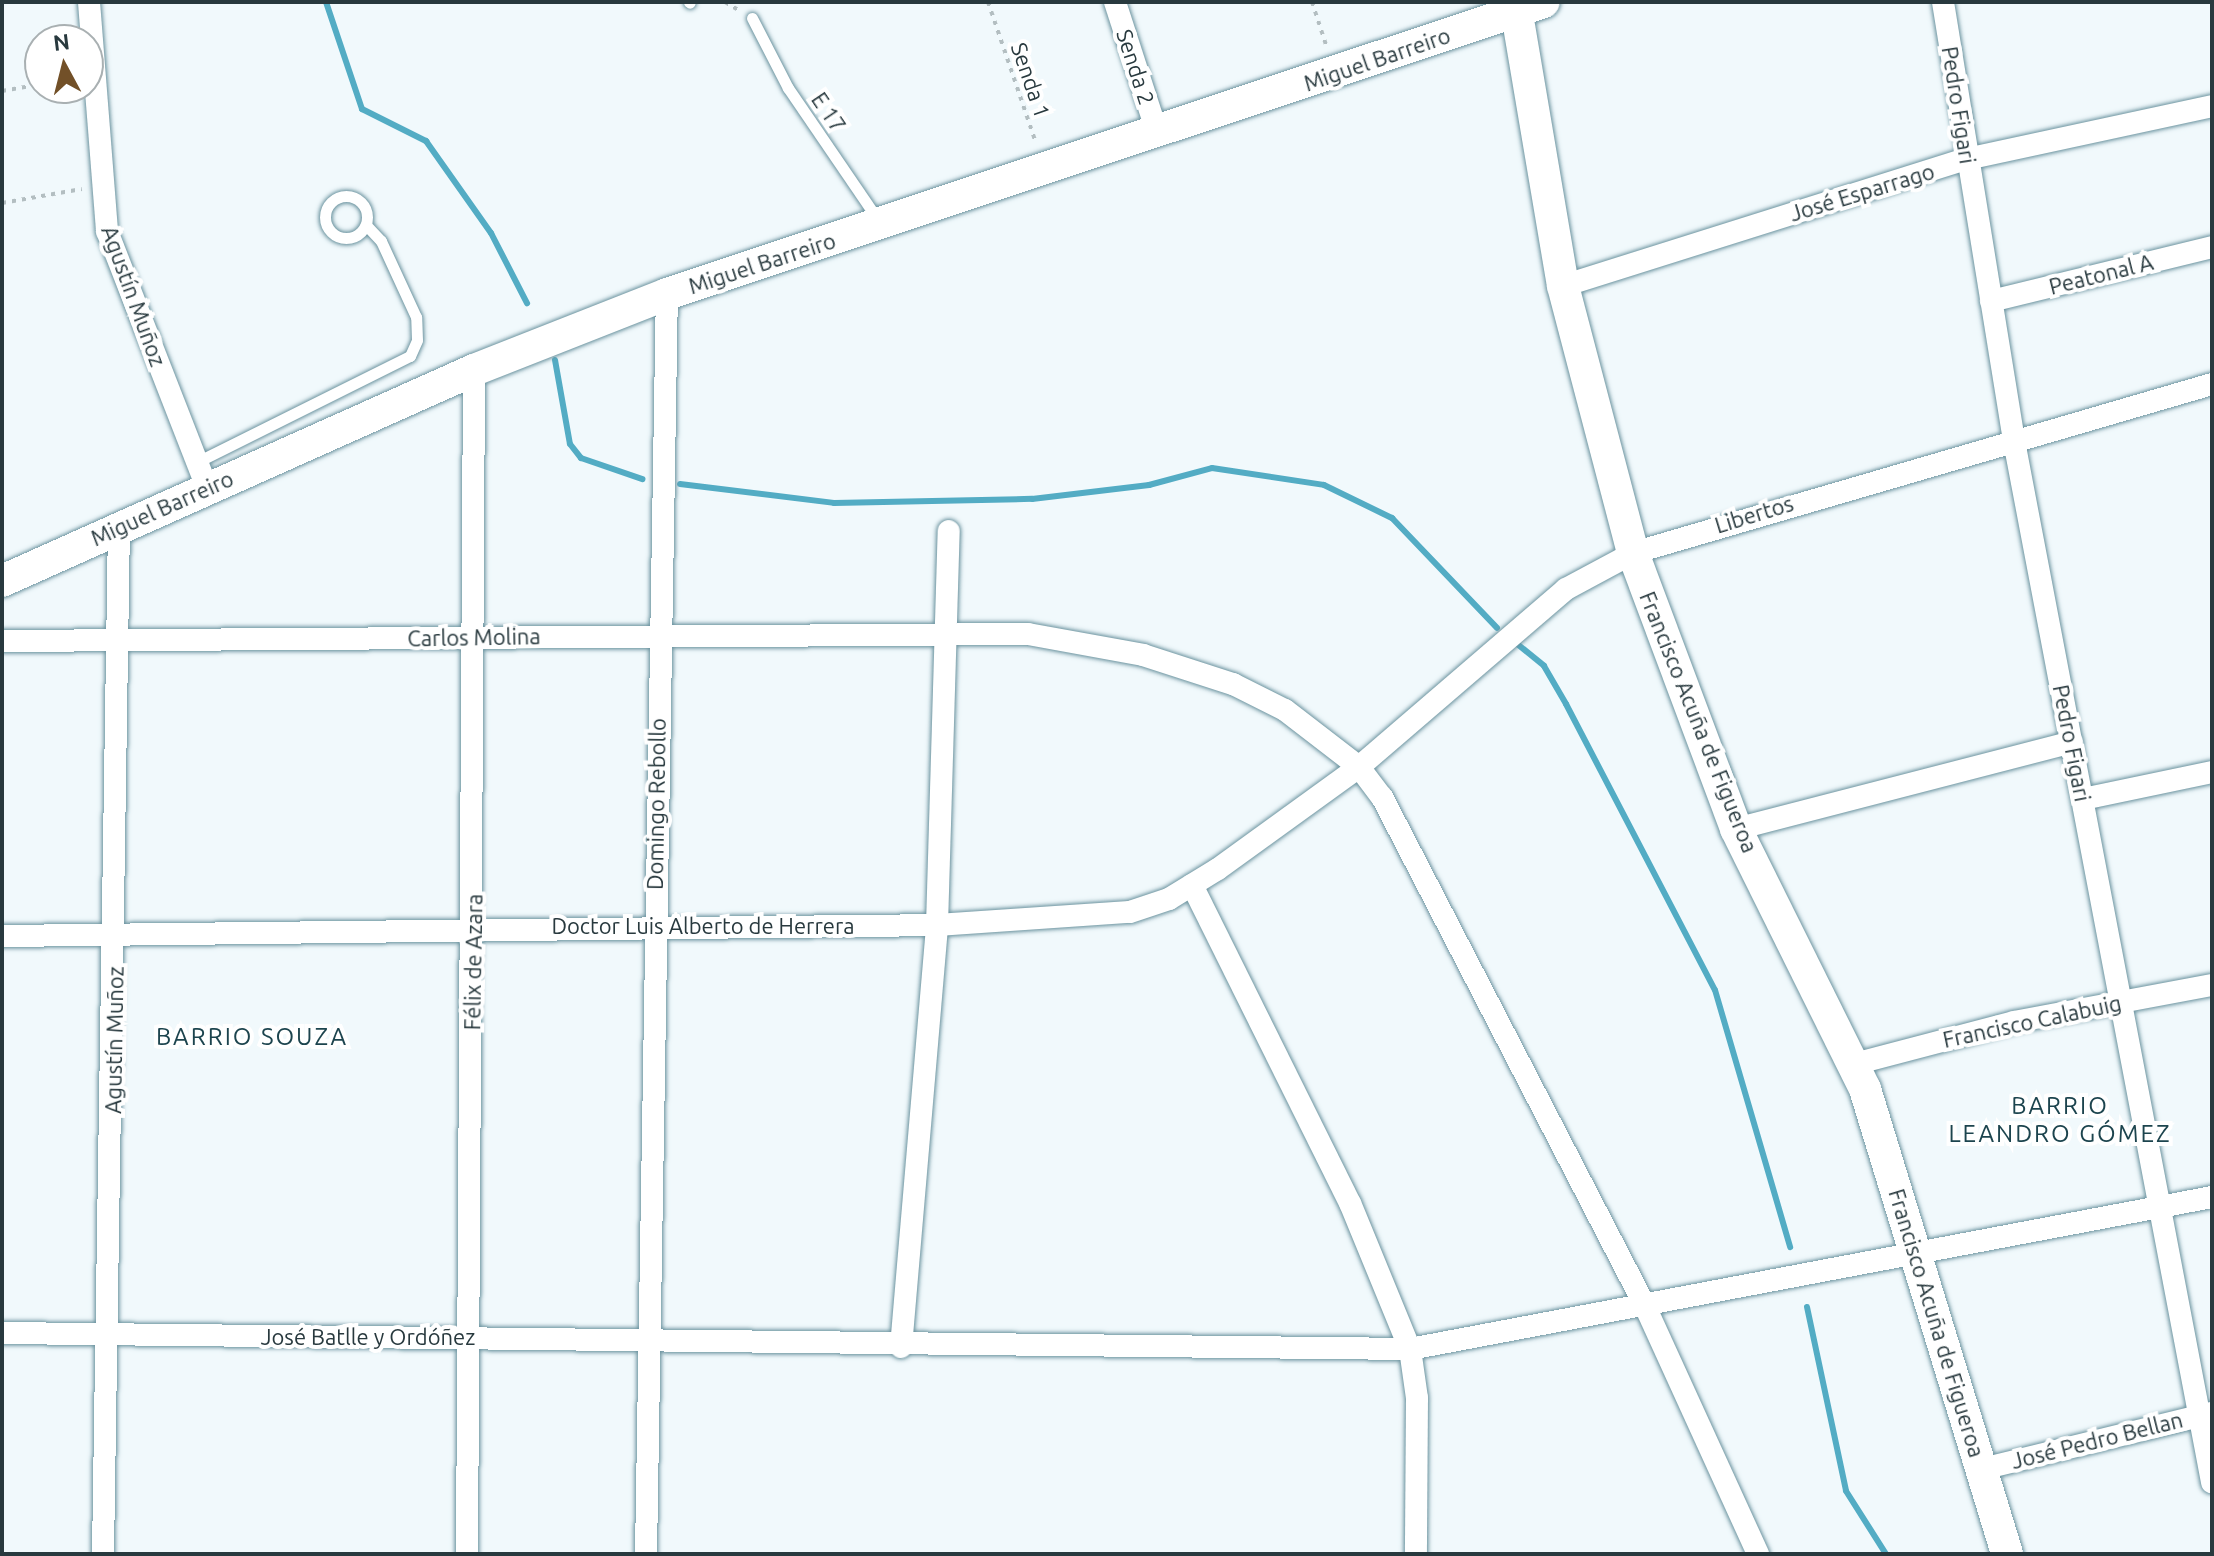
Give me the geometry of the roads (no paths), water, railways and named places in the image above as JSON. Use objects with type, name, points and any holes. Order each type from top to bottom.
[{"type":"street","name":"Agustín Muñoz","points":[[89,2],[99,186],[115,258],[202,474]]},
{"type":"street","name":"Senda 2","points":[[1115,2],[1157,132]]},
{"type":"street","name":"Pedro Figari","points":[[1943,2],[2014,441],[2161,1206],[2206,1414],[2212,1482]]},
{"type":"street","name":"Miguel Barreiro","points":[[2,581],[119,527],[202,474],[667,294],[1336,73],[1525,5]]},
{"type":"street","name":"Francisco Acuña de Figueroa","points":[[1525,5],[1563,286],[1633,553],[1736,829],[1854,1064],[1918,1256],[2007,1554]]},
{"type":"street","name":"José Esparrago","points":[[1563,286],[1967,159],[2212,106]]},
{"type":"street","name":"Peatonal A","points":[[1991,301],[2212,247]]},
{"type":"street","name":"Domingo Rebollo","points":[[646,1554],[653,925],[667,294]]},
{"type":"street","name":"Félix de Azara","points":[[467,1554],[476,638],[474,370]]},
{"type":"street","name":"Libertos","points":[[1359,767],[1512,631],[1566,589],[1633,553],[2212,384]]},
{"type":"street","name":"Agustín Muñoz","points":[[103,1554],[116,934],[119,527]]},
{"type":"street","points":[[901,1347],[937,925],[949,531]]},
{"type":"street","name":"Carlos Molina","points":[[2,641],[945,631],[1086,642],[1233,684],[1285,710],[1359,767],[1382,797],[1645,1306],[1758,1554]]},
{"type":"street","points":[[1736,829],[2072,742]]},
{"type":"street","name":"Doctor Luis Alberto de Herrera","points":[[2,936],[474,926],[937,925],[1093,919],[1130,912],[1192,885],[1359,767]]},
{"type":"street","points":[[2083,799],[2212,772]]},
{"type":"street","points":[[1192,885],[1350,1203],[1410,1349],[1417,1398],[1416,1554]]},
{"type":"street","name":"Francisco Calabuig","points":[[1854,1064],[2122,1001],[2212,985]]},
{"type":"street","name":"José Batlle y Ordóñez","points":[[2,1333],[734,1340],[901,1347],[1410,1349],[1918,1256],[2212,1197]]},
{"type":"street","name":"José Pedro Bellan","points":[[1982,1469],[2206,1414]]},
{"type":"lane","name":"E 17","points":[[752,18],[788,88],[880,224]]},
{"type":"lane","points":[[202,474],[410,356],[417,340],[416,317],[381,241],[366,225]]},
{"type":"waterway","points":[[326,2],[362,109],[426,141],[491,233],[527,303]]},
{"type":"waterway","points":[[555,360],[570,444],[581,458],[642,479]]},
{"type":"waterway","points":[[680,484],[834,503],[1032,499],[1149,485],[1212,468],[1324,485],[1392,518],[1497,628]]},
{"type":"waterway","points":[[1516,643],[1544,666],[1566,704],[1715,990],[1790,1247]]},
{"type":"waterway","points":[[1807,1307],[1846,1491],[1886,1554]]},
{"type":"district","name":"BARRIO SOUZA","points":[[252,1037]]},
{"type":"district","name":"BARRIO LEANDRO GÓMEZ","points":[[2060,1120]]}]
